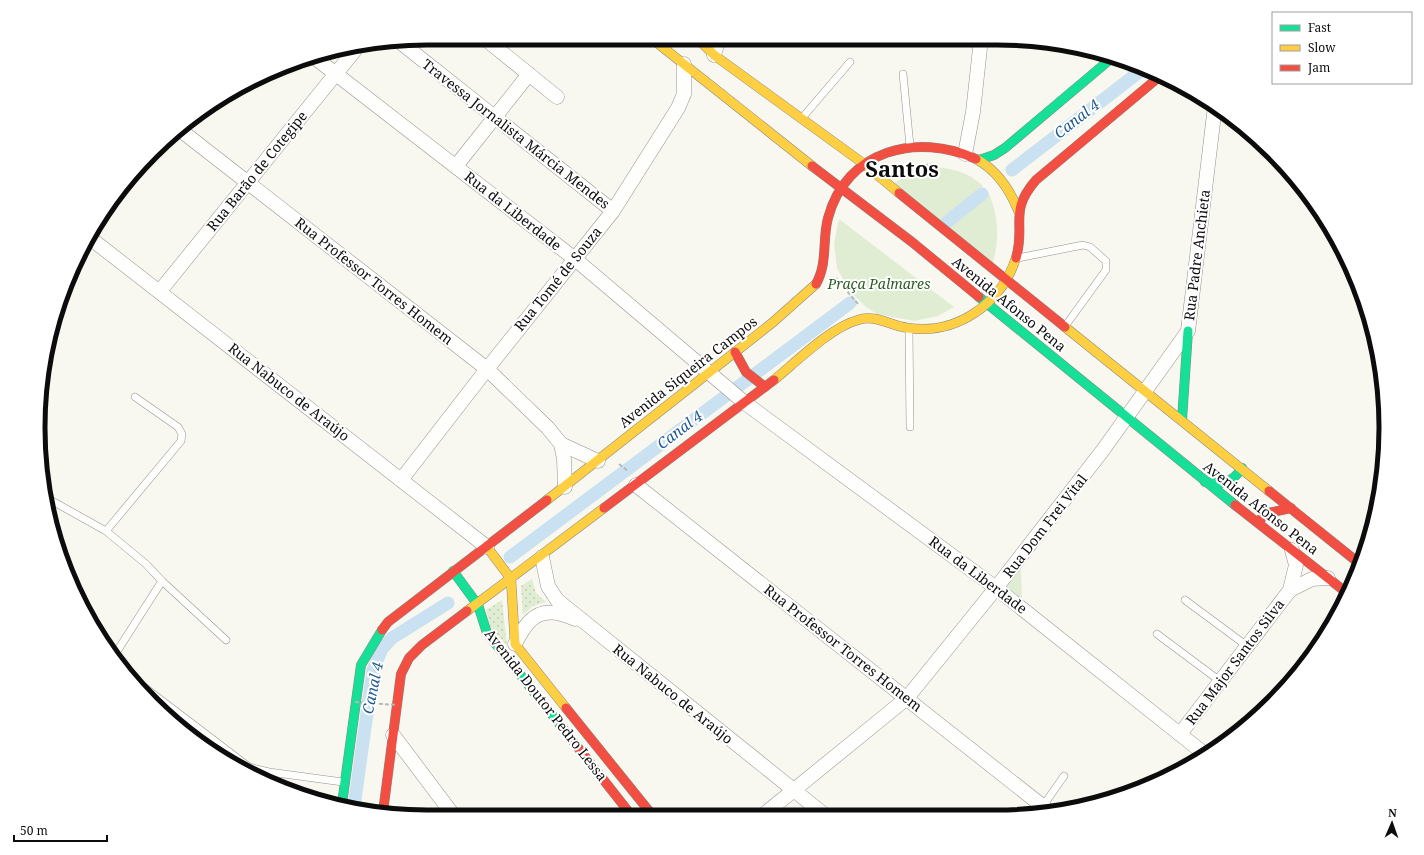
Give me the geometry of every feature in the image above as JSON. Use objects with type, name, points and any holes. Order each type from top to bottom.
[{"type":"main road","name":"Avenida Afonso Pena","points":[[660,45],[912,242],[1205,482],[1343,589]]},
{"type":"main road","name":"Avenida Afonso Pena","points":[[704,45],[714,55],[864,164],[1007,281],[1355,560]]},
{"type":"main road","points":[[979,160],[994,155],[1004,148],[1107,61]]},
{"type":"main road","points":[[384,807],[401,674],[409,658],[422,645],[478,605],[509,576],[542,557],[634,480],[740,399],[765,386],[835,331],[850,323],[865,318],[876,318],[892,325],[909,328],[942,327],[969,317],[988,305],[999,294],[1007,281],[1016,259],[1020,235],[1018,210],[1025,193],[1036,180],[1156,80]]},
{"type":"main road","name":"Avenida Siqueira Campos","points":[[342,800],[361,665],[374,641],[388,622],[488,549],[598,461],[711,376],[812,289],[823,271],[825,231],[830,209],[841,188],[864,164],[882,154],[910,146],[924,145],[945,147],[979,160],[988,167],[1003,180],[1018,210]]},
{"type":"main road","points":[[1182,420],[1188,331]]},
{"type":"main road","points":[[736,356],[754,380],[765,386]]},
{"type":"main road","points":[[1205,482],[1222,485],[1232,481],[1242,468]]},
{"type":"main road","points":[[1257,522],[1262,515],[1269,511],[1291,508]]},
{"type":"main road","points":[[488,549],[509,576]]},
{"type":"main road","points":[[1347,553],[1358,554]]},
{"type":"main road","name":"Avenida Doutor Pedro Lessa","points":[[455,574],[478,605],[487,634],[627,810]]},
{"type":"main road","name":"Avenida Doutor Pedro Lessa","points":[[509,576],[515,644],[648,810]]},
{"type":"street","points":[[493,45],[557,97]]},
{"type":"street","points":[[714,55],[717,45]]},
{"type":"street","points":[[965,154],[974,112],[980,45]]},
{"type":"street","name":"Travessa Jornalista Márcia Mendes","points":[[405,46],[613,211]]},
{"type":"street","name":"Rua Barão de Cotegipe","points":[[160,291],[353,52]]},
{"type":"street","name":"Rua da Liberdade","points":[[319,61],[575,259],[711,376],[740,399],[996,588],[1202,751]]},
{"type":"street","name":"Rua Tomé de Souza","points":[[401,480],[613,211],[678,108],[684,94],[684,64]]},
{"type":"street","points":[[456,166],[529,74]]},
{"type":"street","name":"Rua Padre Anchieta","points":[[1127,418],[1188,331],[1215,114]]},
{"type":"street","name":"Rua Professor Torres Homem","points":[[184,133],[487,369],[548,428],[561,444],[598,461]]},
{"type":"street","name":"Rua Nabuco de Araújo","points":[[93,241],[160,291],[488,549]]},
{"type":"street","name":"Rua Dom Frei Vital","points":[[770,810],[906,698],[996,588],[1127,418]]},
{"type":"street","name":"Rua Professor Torres Homem","points":[[561,444],[564,459],[565,487]]},
{"type":"street","name":"Rua Professor Torres Homem","points":[[634,480],[1045,807]]},
{"type":"street","name":"Rua Major Santos Silva","points":[[1180,734],[1290,590],[1296,565],[1292,550]]},
{"type":"street","name":"Rua Nabuco de Araújo","points":[[542,557],[548,586],[551,593],[588,626],[818,810]]},
{"type":"street","name":"Rua Major Santos Silva","points":[[1290,590],[1312,579],[1328,578]]},
{"type":"street","name":"Avenida Doutor Pedro Lessa","points":[[515,644],[526,624],[534,617],[545,612],[555,612],[588,626]]},
{"type":"street","points":[[393,735],[449,810]]},
{"type":"lane","points":[[802,119],[850,62]]},
{"type":"lane","points":[[903,74],[910,146]]},
{"type":"lane","points":[[1016,259],[1083,245],[1090,247],[1106,261],[1106,270],[1065,327]]},
{"type":"lane","points":[[909,328],[910,427]]},
{"type":"lane","points":[[106,531],[181,441],[182,434],[178,427],[135,397]]},
{"type":"lane","points":[[52,501],[106,531],[146,564],[162,581],[226,640]]},
{"type":"lane","points":[[117,651],[162,581]]},
{"type":"lane","points":[[1185,600],[1247,646]]},
{"type":"lane","points":[[1157,634],[1220,681]]},
{"type":"lane","points":[[153,694],[245,764]]},
{"type":"lane","points":[[252,768],[269,772],[345,782]]},
{"type":"lane","points":[[1048,807],[1064,776]]},
{"type":"path","points":[[888,184],[903,172],[916,166],[940,164]]},
{"type":"path","points":[[837,279],[858,304]]},
{"type":"path","points":[[618,463],[634,480]]},
{"type":"path","points":[[355,702],[397,705]]},
{"type":"green space","points":[[936,167],[961,172],[983,186],[940,221],[892,184],[912,173]]},
{"type":"green space","points":[[988,192],[992,201],[997,228],[995,256],[992,265],[945,226]]},
{"type":"green space","name":"Praça Palmares","points":[[839,219],[954,307],[938,316],[914,321],[877,314],[866,307],[849,290],[837,268],[834,243]]},
{"type":"green space","points":[[1021,568],[1022,603],[1005,588]]},
{"type":"green space","points":[[532,579],[536,593],[546,602],[533,606],[523,615],[521,586]]},
{"type":"green space","points":[[502,600],[507,646],[491,628],[486,610]]},
{"type":"waterway","name":"Canal 4","points":[[1012,170],[1139,72]]},
{"type":"waterway","name":"Canal 4","points":[[947,222],[982,194]]},
{"type":"waterway","name":"Canal 4","points":[[510,557],[850,303]]},
{"type":"waterway","name":"Canal 4","points":[[355,803],[373,670],[382,649],[392,638],[448,603]]},
{"type":"traffic: fast","points":[[979,160],[994,155],[1005,148],[1107,62]]},
{"type":"traffic: fast","points":[[979,297],[1235,505]]},
{"type":"traffic: fast","points":[[1182,420],[1188,331]]},
{"type":"traffic: fast","points":[[1205,482],[1226,482],[1235,477],[1242,468]]},
{"type":"traffic: fast","points":[[453,571],[478,605],[487,633],[561,726]]},
{"type":"traffic: fast","points":[[342,800],[361,665],[382,630]]},
{"type":"traffic: slow","points":[[660,45],[812,166]]},
{"type":"traffic: slow","points":[[704,45],[714,55],[864,164],[899,193]]},
{"type":"traffic: slow","points":[[976,159],[983,163],[1002,180],[1011,194],[1018,210]]},
{"type":"traffic: slow","points":[[774,380],[825,337],[858,320],[871,318],[901,327],[926,329],[960,321],[975,313],[1000,289],[1009,275],[1016,258]]},
{"type":"traffic: slow","points":[[547,500],[772,323],[816,284]]},
{"type":"traffic: slow","points":[[1065,327],[1269,491]]},
{"type":"traffic: slow","points":[[467,611],[604,508]]},
{"type":"traffic: slow","points":[[487,547],[511,579],[515,644],[566,708]]},
{"type":"traffic: jam","points":[[1016,258],[1019,246],[1019,218],[1022,201],[1036,180],[1156,80]]},
{"type":"traffic: jam","points":[[816,284],[822,268],[826,226],[837,195],[850,176],[867,162],[887,153],[908,148],[931,147],[953,151],[976,159]]},
{"type":"traffic: jam","points":[[812,166],[912,242],[979,297]]},
{"type":"traffic: jam","points":[[899,193],[1065,327]]},
{"type":"traffic: jam","points":[[735,352],[746,372],[765,387]]},
{"type":"traffic: jam","points":[[604,508],[774,380]]},
{"type":"traffic: jam","points":[[1269,491],[1355,560]]},
{"type":"traffic: jam","points":[[382,630],[388,622],[547,500]]},
{"type":"traffic: jam","points":[[1235,505],[1343,590]]},
{"type":"traffic: jam","points":[[1257,522],[1268,513],[1291,508]]},
{"type":"traffic: jam","points":[[384,807],[401,674],[409,658],[422,645],[467,611]]},
{"type":"traffic: jam","points":[[566,708],[648,810]]},
{"type":"traffic: jam","points":[[561,726],[627,810]]},
{"type":"district","name":"Santos","points":[[902,169]]}]
